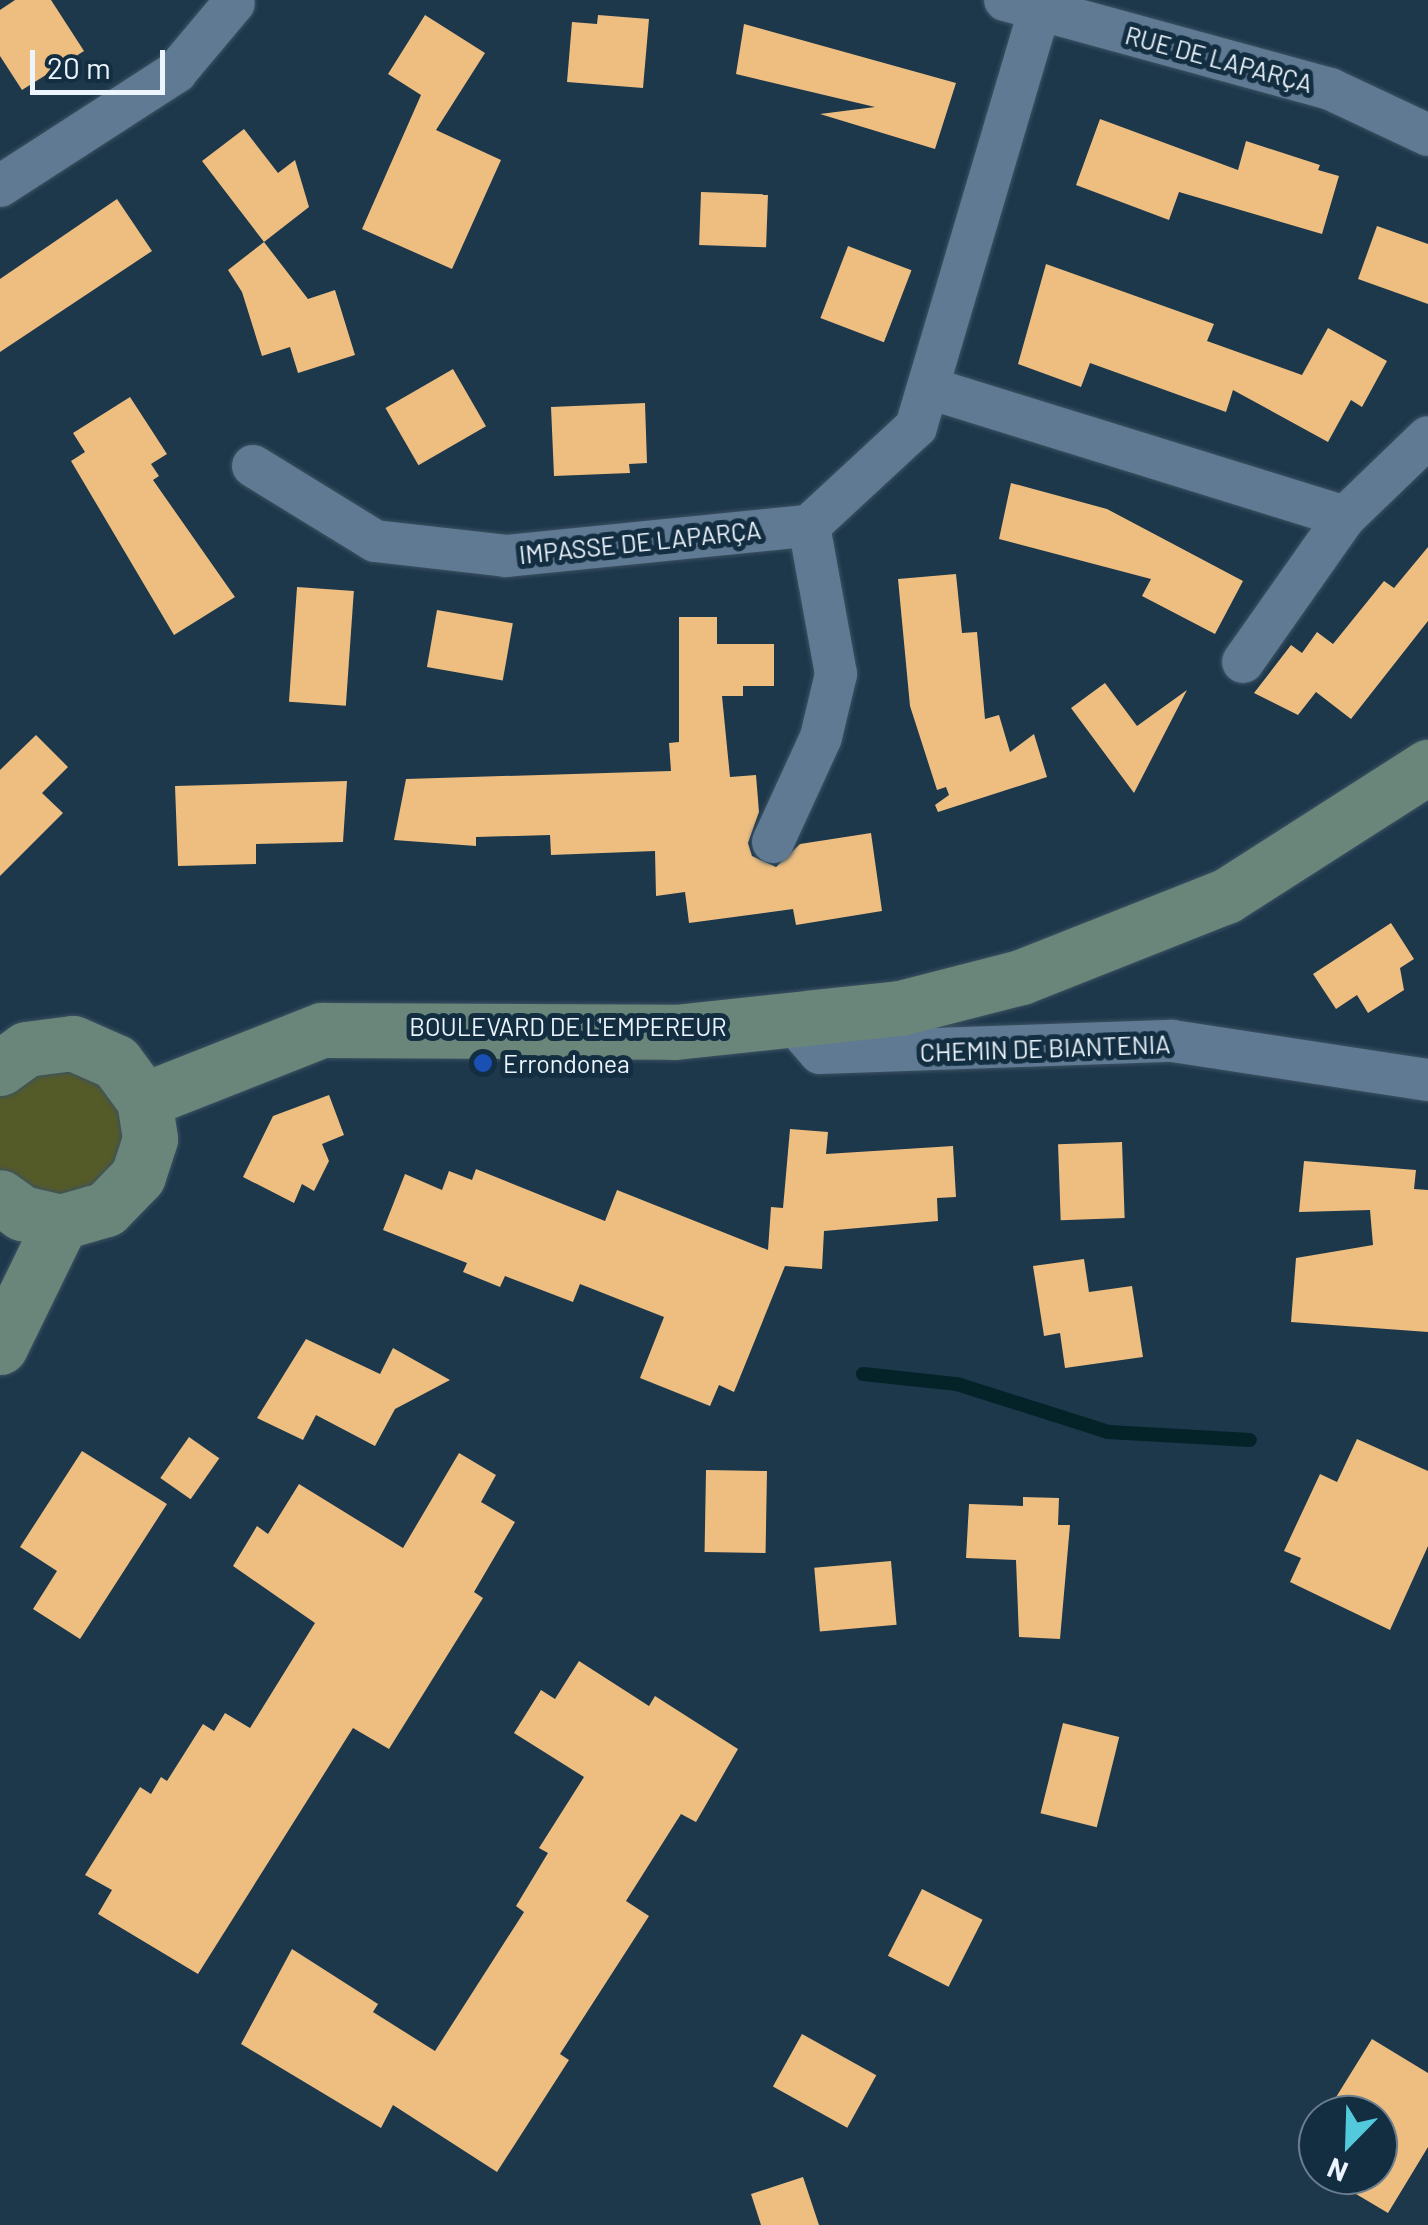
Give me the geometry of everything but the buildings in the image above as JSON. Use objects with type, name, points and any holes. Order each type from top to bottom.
[{"type":"main road","name":"BOULEVARD DE L'EMPEREUR","points":[[144,1100],[322,1030],[676,1032],[900,1008],[1022,977],[1128,939],[1226,896],[1428,767]]},
{"type":"main road","points":[[0,1068],[26,1049],[72,1043],[116,1062],[144,1100],[150,1139],[138,1176],[106,1209],[61,1222],[22,1214],[0,1197]]},
{"type":"main road","points":[[0,1347],[61,1222]]},
{"type":"street","points":[[0,186],[176,72],[235,1]]},
{"type":"street","points":[[773,842],[820,737],[836,674],[809,526],[916,428],[932,389],[1022,5]]},
{"type":"street","name":"RUE DE LAPARÇA","points":[[1022,5],[1330,89],[1428,135]]},
{"type":"street","points":[[932,389],[1345,517]]},
{"type":"street","points":[[1243,662],[1345,517],[1428,437]]},
{"type":"street","name":"IMPASSE DE LAPARÇA","points":[[253,466],[376,541],[488,554],[809,526]]},
{"type":"street","name":"CHEMIN DE BIANTENIA","points":[[793,1022],[820,1053],[1172,1042],[1428,1080]]},
{"type":"green space","points":[[26,1049],[144,1100],[106,1209],[0,1197],[0,1068]]},
{"type":"waterway","points":[[863,1374],[957,1384],[1108,1432],[1250,1440]]},
{"type":"place","name":"Errondonea","points":[[483,1063]]}]
